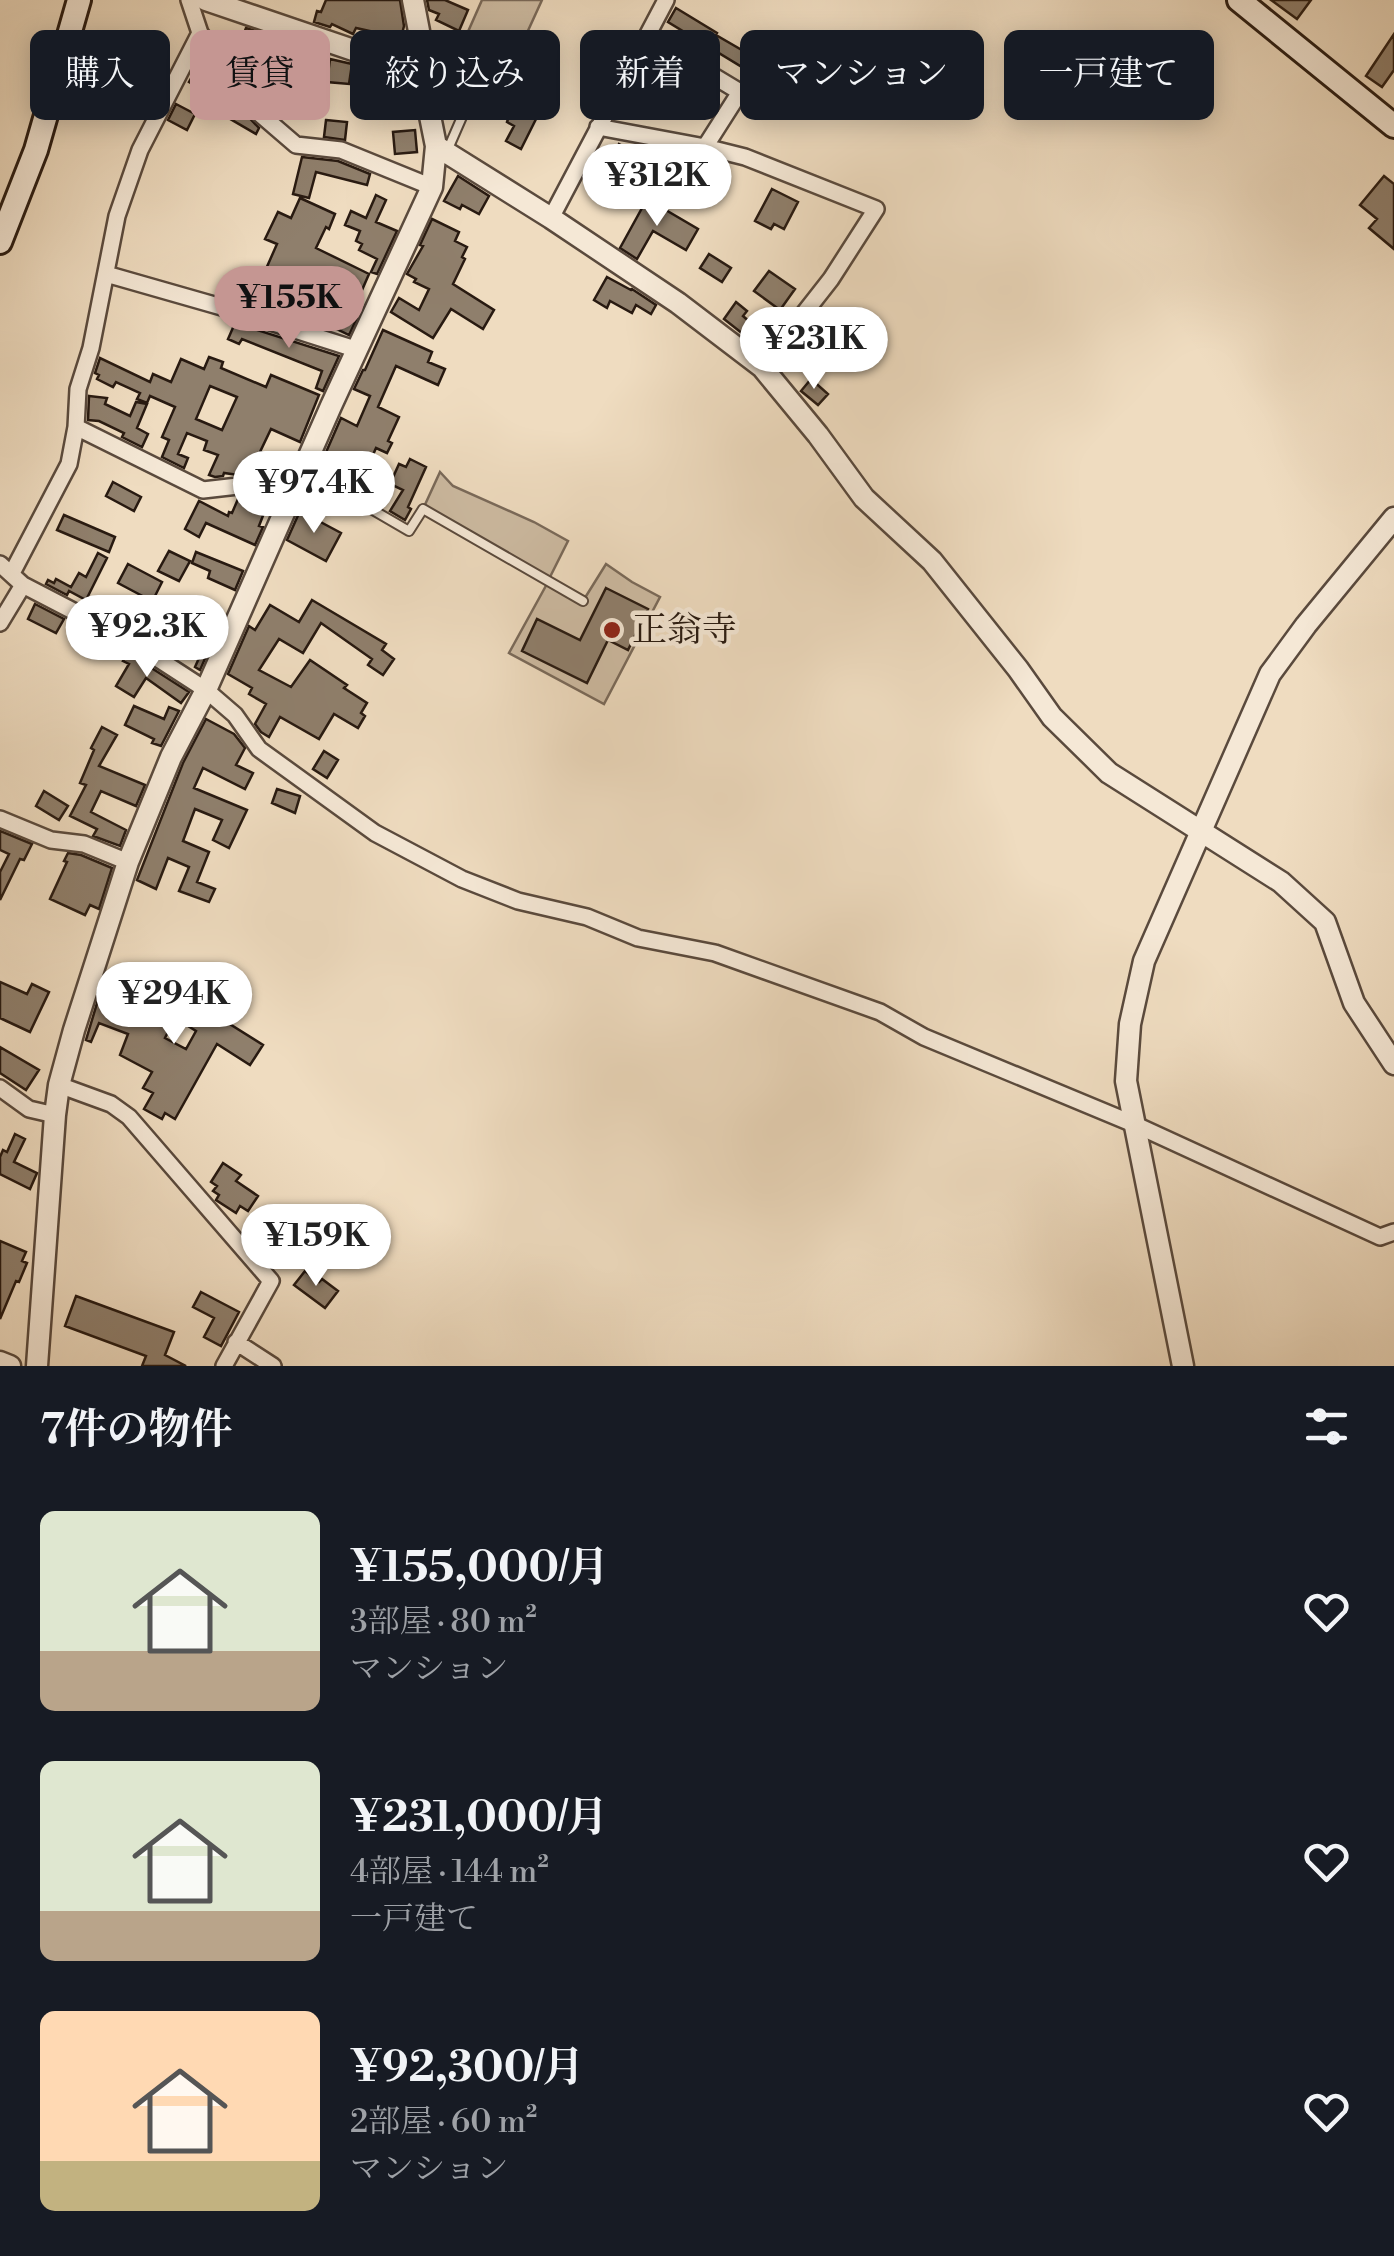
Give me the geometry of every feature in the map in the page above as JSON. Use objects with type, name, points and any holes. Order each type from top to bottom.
[{"type":"main road","points":[[0,242],[36,150],[79,0]]},
{"type":"main road","points":[[1239,0],[1394,126]]},
{"type":"street","points":[[189,0],[199,30]]},
{"type":"street","points":[[206,0],[237,5],[350,48]]},
{"type":"street","points":[[414,0],[419,30]]},
{"type":"street","points":[[649,30],[666,0]]},
{"type":"street","points":[[0,623],[12,574],[69,464],[78,390],[92,348],[117,216],[140,150],[190,52]]},
{"type":"street","points":[[706,146],[740,92],[720,80]]},
{"type":"street","points":[[267,120],[296,146],[341,150],[432,187]]},
{"type":"street","points":[[37,1366],[55,1115],[59,1085],[84,996],[128,862],[171,758],[206,690],[432,187],[441,149],[434,120]]},
{"type":"street","points":[[551,218],[602,120]]},
{"type":"street","points":[[598,127],[745,157],[876,209],[831,280],[762,368]]},
{"type":"street","points":[[441,149],[678,302],[762,368],[818,434],[864,498],[932,561],[1052,718],[1108,773],[1282,882],[1325,922],[1354,1003],[1394,1064]]},
{"type":"street","points":[[106,274],[358,350]]},
{"type":"street","points":[[76,426],[203,490],[238,486],[286,511]]},
{"type":"street","points":[[1183,1366],[1126,1082],[1130,1024],[1144,961],[1270,674],[1394,518]]},
{"type":"street","points":[[12,574],[130,640],[206,690],[235,715],[259,749],[375,833],[462,879],[518,901],[587,917],[638,938],[715,954],[880,1012],[924,1037],[1136,1125],[1380,1237],[1394,1232]]},
{"type":"street","points":[[0,819],[51,840],[84,844],[128,862]]},
{"type":"street","points":[[59,1085],[111,1104],[129,1117],[271,1282],[224,1366]]},
{"type":"street","points":[[0,1088],[29,1109],[55,1115]]},
{"type":"street","points":[[236,1342],[272,1366]]},
{"type":"street","points":[[0,1362],[10,1366]]},
{"type":"lane","points":[[441,149],[457,120]]},
{"type":"lane","points":[[304,470],[410,531],[423,509],[584,601]]},
{"type":"shaded area","points":[[482,0],[542,0],[528,30],[469,30]]},
{"type":"shaded area","points":[[440,472],[453,486],[568,541],[548,581],[583,601],[606,564],[660,597],[604,704],[509,653],[548,582],[423,509]]},
{"type":"building","points":[[326,0],[400,0],[404,26],[403,30],[356,28],[350,33],[332,24],[330,27],[314,22],[317,11],[321,12]]},
{"type":"building","points":[[427,0],[445,0],[468,10],[457,30],[436,20],[439,14],[429,10]]},
{"type":"building","points":[[1271,0],[1311,0],[1297,19]]},
{"type":"building","points":[[676,8],[712,30],[681,30],[668,22]]},
{"type":"building","points":[[1394,34],[1394,70],[1382,87],[1366,76]]},
{"type":"building","points":[[720,37],[740,49],[740,66],[720,54]]},
{"type":"building","points":[[330,59],[350,64],[349,84],[330,82]]},
{"type":"building","points":[[176,104],[190,111],[192,120],[187,130],[168,120]]},
{"type":"building","points":[[232,120],[251,120],[259,128],[256,134]]},
{"type":"building","points":[[326,120],[347,122],[345,140],[324,137]]},
{"type":"building","points":[[536,120],[521,149],[506,141],[514,126],[507,122]]},
{"type":"building","points":[[415,130],[417,152],[395,154],[393,132]]},
{"type":"building","points":[[619,144],[657,165],[636,202],[599,181]]},
{"type":"building","points":[[302,157],[338,161],[370,174],[367,185],[316,172],[309,198],[293,194]]},
{"type":"building","points":[[458,176],[489,196],[479,214],[444,201]]},
{"type":"building","points":[[1384,176],[1394,184],[1394,249],[1369,228],[1377,219],[1360,205]]},
{"type":"building","points":[[772,189],[798,202],[784,229],[774,224],[771,229],[755,221]]},
{"type":"building","points":[[376,195],[386,200],[376,222],[397,231],[377,274],[371,272],[377,259],[359,250],[362,244],[356,241],[360,231],[345,225],[351,211],[366,218]]},
{"type":"building","points":[[300,198],[335,214],[316,248],[369,274],[352,313],[358,316],[349,335],[298,310],[286,307],[283,314],[250,304],[277,244],[265,239],[278,212],[291,218]]},
{"type":"building","points":[[647,199],[698,229],[686,250],[653,231],[637,259],[620,248]]},
{"type":"building","points":[[432,219],[459,232],[455,241],[467,247],[453,284],[494,310],[483,329],[451,309],[433,338],[391,312],[399,298],[419,310],[429,289],[407,274]]},
{"type":"building","points":[[709,254],[731,268],[722,282],[700,268]]},
{"type":"building","points":[[769,271],[795,289],[780,310],[754,291]]},
{"type":"building","points":[[607,277],[656,305],[651,314],[636,305],[632,313],[610,301],[607,308],[594,300]]},
{"type":"building","points":[[736,302],[747,311],[743,316],[769,339],[762,349],[724,319]]},
{"type":"building","points":[[235,323],[339,356],[323,391],[316,388],[322,371],[242,339],[239,344],[228,339]]},
{"type":"building","points":[[383,330],[432,352],[428,362],[445,369],[438,385],[396,366],[378,407],[399,417],[388,441],[392,443],[387,453],[376,448],[372,457],[363,453],[347,481],[320,466],[341,418],[357,426],[370,396],[354,389]]},
{"type":"building","points":[[209,357],[223,362],[221,368],[266,387],[271,375],[319,395],[300,442],[271,429],[260,452],[277,460],[273,470],[262,465],[255,482],[238,475],[209,475],[218,455],[204,450],[207,441],[187,433],[178,454],[188,458],[184,468],[162,457],[169,440],[162,437],[175,407],[150,396],[147,403],[137,399],[140,393],[116,382],[113,387],[97,379],[99,375],[95,373],[100,358],[150,382],[153,374],[171,382],[181,359],[204,369]],"holes":[[[210,386],[237,397],[222,430],[196,419]]]},
{"type":"building","points":[[811,379],[828,394],[818,405],[801,391]]},
{"type":"building","points":[[89,396],[107,398],[105,404],[130,416],[136,402],[147,404],[137,428],[148,434],[142,447],[122,437],[124,433],[88,420]]},
{"type":"building","points":[[410,459],[426,467],[405,520],[390,511],[403,490],[390,484],[399,464],[406,467]]},
{"type":"building","points":[[113,482],[141,497],[134,511],[106,496]]},
{"type":"building","points":[[238,499],[264,513],[255,545],[206,523],[199,537],[185,529],[199,501],[228,516]]},
{"type":"building","points":[[300,511],[341,533],[326,561],[287,540]]},
{"type":"building","points":[[64,515],[115,537],[109,552],[57,530]]},
{"type":"building","points":[[169,551],[190,561],[179,581],[158,571]]},
{"type":"building","points":[[196,552],[243,571],[235,590],[208,578],[210,571],[192,563]]},
{"type":"building","points":[[98,553],[107,558],[86,600],[46,584],[56,579],[71,587],[79,573],[86,577]]},
{"type":"building","points":[[128,564],[162,582],[154,598],[175,607],[168,622],[163,620],[153,642],[102,613],[107,604],[138,619],[148,599],[118,583]]},
{"type":"building","name":"正翁寺","points":[[606,588],[648,609],[628,650],[608,640],[587,683],[522,651],[537,619],[580,640]]},
{"type":"building","points":[[312,600],[386,644],[382,650],[394,659],[383,675],[368,665],[372,659],[321,623],[303,653],[279,639],[259,670],[291,687],[310,660],[367,703],[358,728],[334,714],[319,739],[280,717],[269,737],[255,724],[266,704],[249,694],[252,688],[228,674],[249,626],[255,630],[270,605],[299,622]]},
{"type":"building","points":[[185,601],[223,618],[200,670],[195,667],[209,636],[196,630],[199,624],[178,614]]},
{"type":"building","points":[[35,604],[64,619],[56,633],[28,619]]},
{"type":"building","points":[[128,653],[189,692],[181,703],[146,678],[134,697],[116,686],[129,664],[123,661]]},
{"type":"building","points":[[134,706],[164,719],[169,707],[179,711],[161,746],[125,725]]},
{"type":"building","points":[[206,719],[234,734],[245,748],[236,765],[253,773],[245,789],[203,768],[194,788],[247,810],[229,848],[213,840],[222,820],[195,809],[183,841],[209,852],[197,882],[215,889],[209,902],[179,891],[189,867],[168,858],[156,889],[137,880],[183,763]]},
{"type":"building","points":[[102,727],[117,735],[99,766],[145,785],[136,806],[101,791],[91,812],[126,830],[120,846],[93,836],[97,829],[70,816],[86,785],[80,783]]},
{"type":"building","points":[[324,751],[338,760],[327,778],[313,769]]},
{"type":"building","points":[[277,789],[300,796],[295,813],[272,803]]},
{"type":"building","points":[[44,791],[68,806],[59,820],[36,806]]},
{"type":"building","points":[[0,831],[32,844],[0,900],[0,872],[9,854],[0,850]]},
{"type":"building","points":[[68,853],[112,868],[99,909],[90,905],[85,915],[50,899]]},
{"type":"building","points":[[0,982],[27,994],[32,984],[49,992],[30,1032],[0,1018]]},
{"type":"building","points":[[174,989],[263,1045],[250,1065],[217,1044],[175,1119],[165,1113],[162,1119],[144,1109],[153,1093],[143,1088],[152,1072],[120,1055],[128,1034],[99,1023],[91,1042],[86,1040],[98,1000],[152,1024]],"holes":[[[175,1018],[196,1031],[186,1049],[165,1038]]]},
{"type":"building","points":[[0,1047],[39,1070],[26,1090],[0,1073]]},
{"type":"building","points":[[15,1134],[25,1139],[14,1162],[37,1173],[30,1189],[0,1174],[0,1157],[3,1150],[7,1152]]},
{"type":"building","points":[[223,1163],[241,1175],[236,1181],[258,1196],[248,1211],[240,1206],[236,1213],[216,1200],[219,1195],[213,1191],[217,1186],[211,1182]]},
{"type":"building","points":[[310,1222],[335,1237],[358,1259],[354,1264],[342,1257],[339,1261],[304,1233]]},
{"type":"building","points":[[0,1241],[26,1252],[22,1261],[27,1263],[0,1319]]},
{"type":"building","points":[[305,1271],[338,1291],[325,1308],[294,1285]]},
{"type":"building","points":[[201,1292],[239,1312],[221,1346],[204,1337],[214,1318],[193,1307]]},
{"type":"building","points":[[76,1296],[174,1332],[165,1355],[186,1366],[142,1366],[146,1356],[65,1326]]},
{"type":"place","name":"正翁寺","points":[[612,630]]}]
